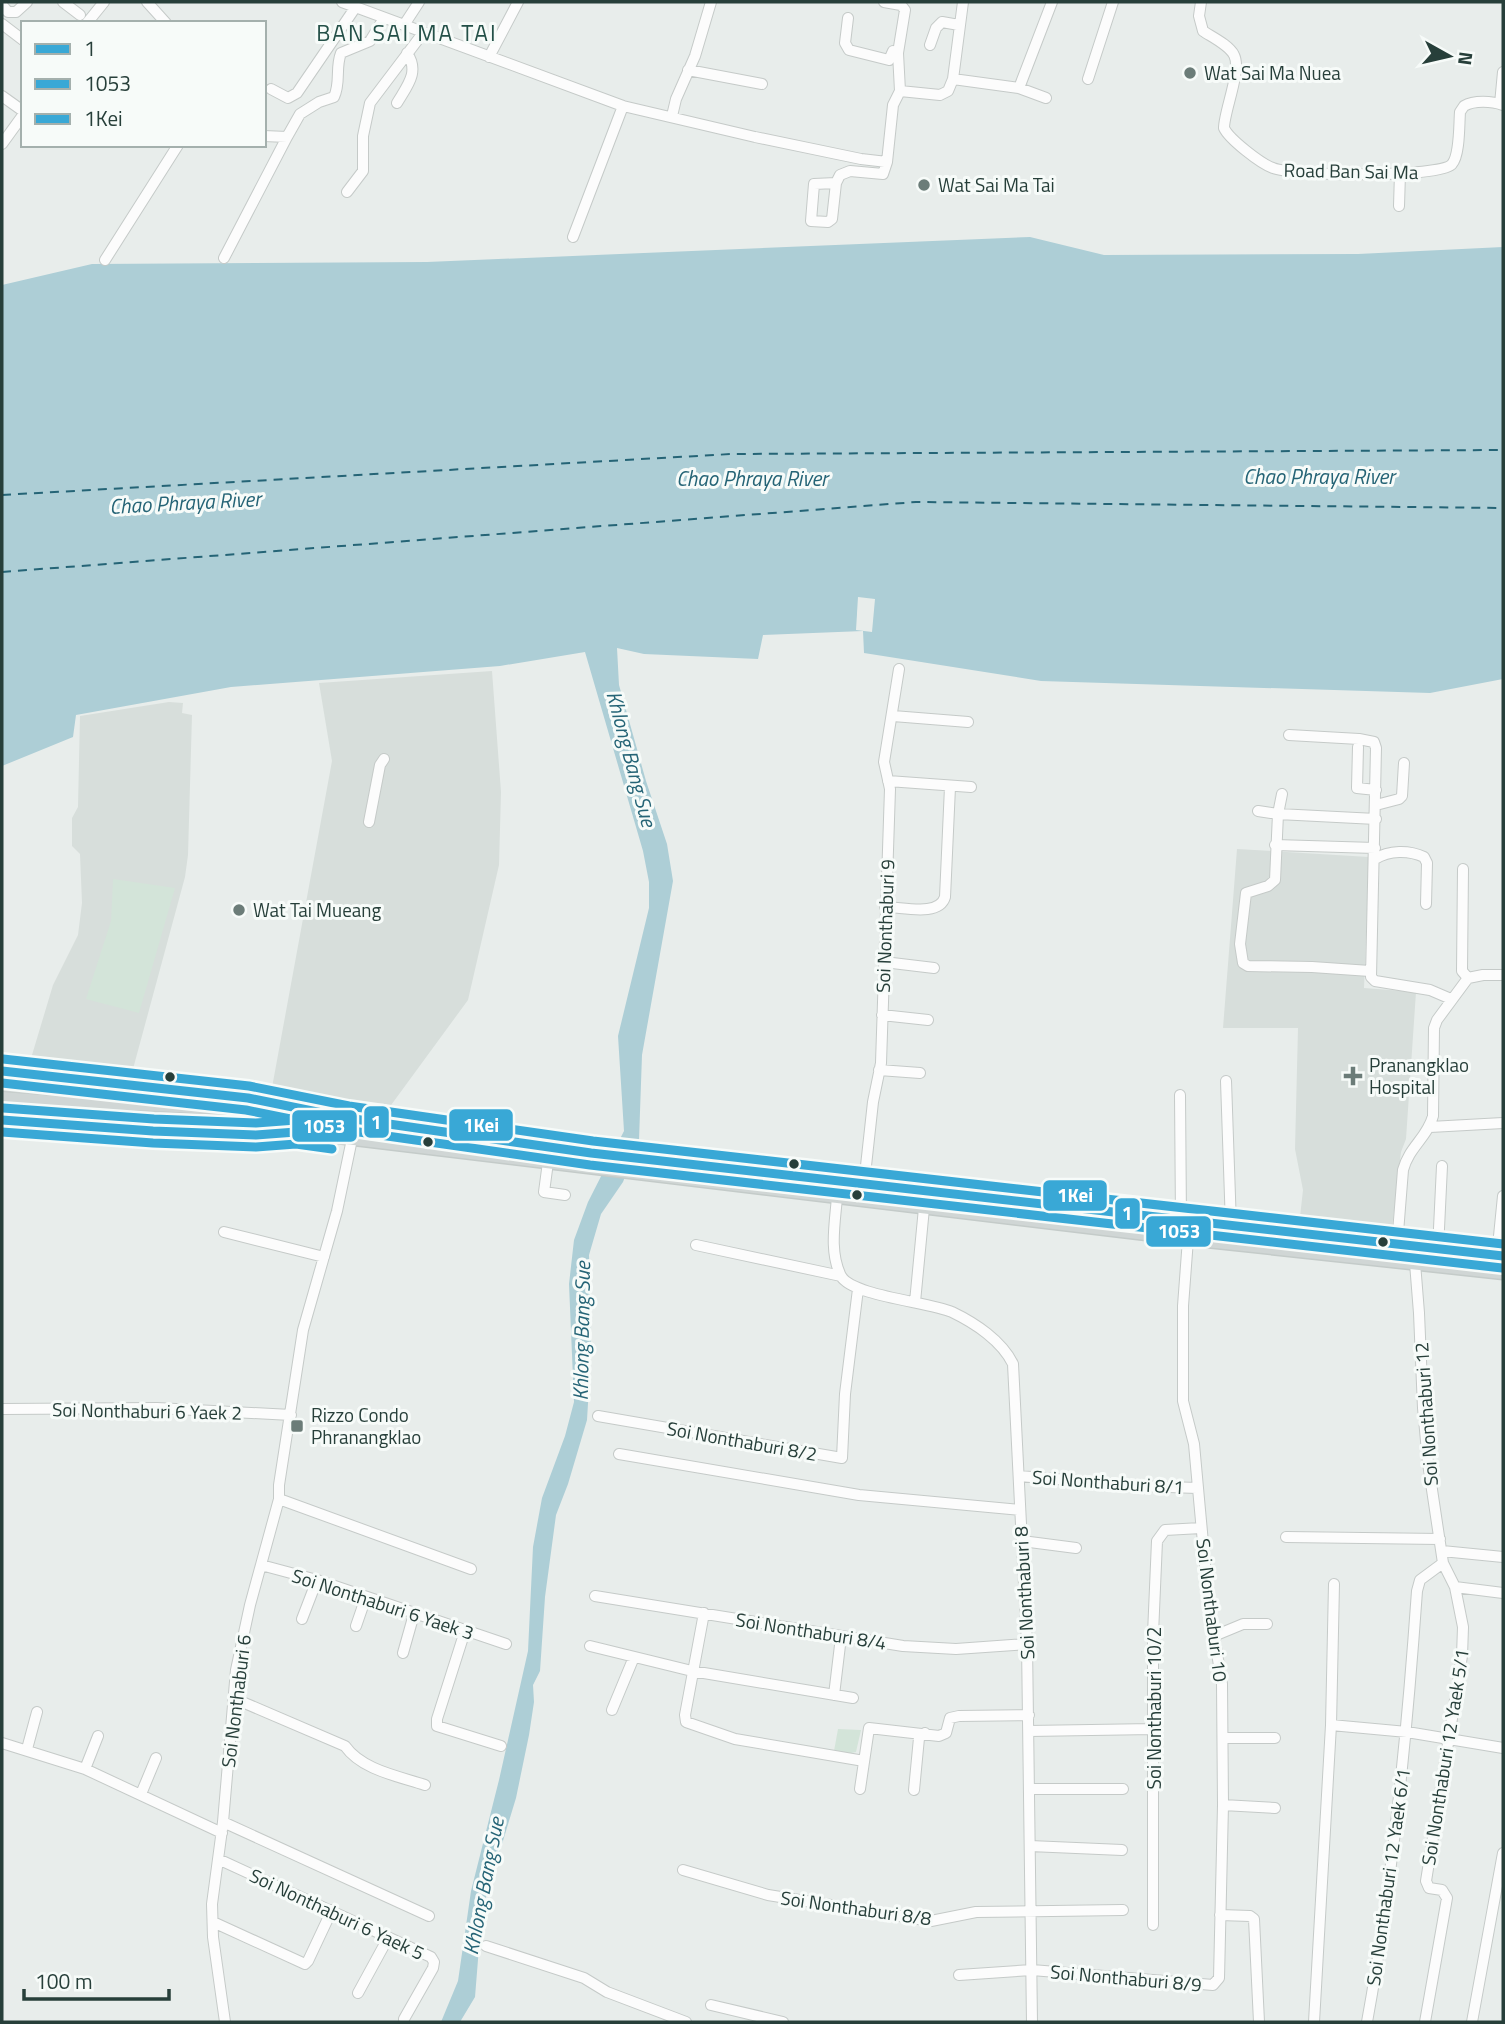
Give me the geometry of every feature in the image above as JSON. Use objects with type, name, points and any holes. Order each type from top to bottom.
[{"type":"main road","points":[[2,1071],[248,1098],[347,1118],[591,1153],[1500,1256]]},
{"type":"main road","points":[[2,1085],[81,1092],[136,1104]]},
{"type":"main road","points":[[2,1098],[347,1118]]},
{"type":"main road","points":[[2,1108],[227,1122],[924,1208],[1503,1273]]},
{"type":"main road","points":[[2,1121],[256,1135],[296,1132]]},
{"type":"street","points":[[2,5],[8,12],[16,12],[27,2]]},
{"type":"street","points":[[63,2],[83,19],[104,2]]},
{"type":"street","points":[[147,2],[164,21]]},
{"type":"street","points":[[342,2],[623,106],[755,137],[884,162]]},
{"type":"street","points":[[404,25],[419,2]]},
{"type":"street","points":[[489,57],[518,2]]},
{"type":"street","points":[[672,116],[695,56],[711,2]]},
{"type":"street","points":[[836,183],[840,175],[850,171],[883,174],[893,105],[900,91],[898,53],[905,10],[901,5],[884,2]]},
{"type":"street","points":[[900,91],[940,95],[948,91],[953,79],[963,2]]},
{"type":"street","points":[[1019,88],[1052,2]]},
{"type":"street","points":[[1088,79],[1112,2]]},
{"type":"street","name":"Road Ban Sai Ma","points":[[1201,2],[1200,26],[1203,31],[1236,57],[1235,76],[1224,128],[1233,139],[1272,168],[1289,172],[1421,173],[1448,167],[1453,164],[1456,155],[1464,106],[1477,102],[1501,104]]},
{"type":"street","points":[[271,89],[288,98],[297,93],[355,8]]},
{"type":"street","points":[[224,258],[300,114],[319,102],[334,97],[339,81],[337,62],[341,53],[373,38],[384,18]]},
{"type":"street","points":[[848,18],[845,43],[849,50],[889,60],[893,51],[898,53]]},
{"type":"street","points":[[930,45],[936,28],[942,22],[959,25]]},
{"type":"street","points":[[2,24],[21,38]]},
{"type":"street","points":[[347,192],[363,171],[363,136],[370,103],[423,33]]},
{"type":"street","points":[[397,103],[414,74],[414,67],[407,53]]},
{"type":"street","points":[[688,70],[762,84]]},
{"type":"street","points":[[1501,104],[1503,72]]},
{"type":"street","points":[[953,79],[1019,88],[1046,99]]},
{"type":"street","points":[[2,96],[21,111]]},
{"type":"street","points":[[573,237],[623,106]]},
{"type":"street","points":[[4,137],[21,116]]},
{"type":"street","points":[[266,136],[287,137]]},
{"type":"street","points":[[104,260],[177,147]]},
{"type":"street","points":[[1399,173],[1399,206]]},
{"type":"street","name":"Soi Nonthaburi 9","points":[[864,1184],[879,1070],[882,1015],[890,789],[884,762],[899,669]]},
{"type":"street","points":[[893,716],[968,722]]},
{"type":"street","points":[[1289,735],[1374,742],[1376,820],[1371,977],[1375,981],[1430,990],[1451,999]]},
{"type":"street","points":[[1358,747],[1357,788],[1376,790]]},
{"type":"street","points":[[369,822],[380,765],[384,759]]},
{"type":"street","points":[[1376,805],[1402,796],[1404,763]]},
{"type":"street","points":[[888,781],[971,787]]},
{"type":"street","points":[[885,907],[936,909],[943,904],[950,787]]},
{"type":"street","points":[[1282,794],[1275,845],[1275,880],[1268,886],[1247,893],[1245,897],[1240,944],[1243,963],[1248,966],[1370,971]]},
{"type":"street","points":[[1258,811],[1376,820]]},
{"type":"street","points":[[1275,845],[1375,854],[1418,854],[1424,857],[1427,863],[1426,904]]},
{"type":"street","points":[[1463,869],[1462,971],[1468,978]]},
{"type":"street","points":[[884,962],[934,968]]},
{"type":"street","points":[[1396,1245],[1406,1159],[1410,1150],[1430,1127],[1433,1116],[1434,1028],[1443,1010],[1468,978],[1503,975]]},
{"type":"street","points":[[882,1015],[928,1020]]},
{"type":"street","points":[[879,1070],[920,1073]]},
{"type":"street","points":[[1226,1081],[1231,1226]]},
{"type":"street","points":[[1180,1095],[1181,1220]]},
{"type":"street","points":[[1430,1127],[1503,1123]]},
{"type":"street","name":"Soi Nonthaburi 6","points":[[225,2022],[213,1922],[240,1647],[279,1499],[303,1330],[337,1212],[352,1139]]},
{"type":"street","points":[[548,1162],[544,1192],[565,1195]]},
{"type":"street","points":[[1438,1250],[1442,1166]]},
{"type":"street","points":[[1500,1256],[1503,1196]]},
{"type":"street","points":[[837,1197],[834,1251],[836,1267],[841,1276]]},
{"type":"street","points":[[915,1302],[924,1208]]},
{"type":"street","points":[[224,1232],[324,1257]]},
{"type":"street","name":"Soi Nonthaburi 10","points":[[1188,1239],[1183,1306],[1183,1401],[1194,1444],[1208,1598],[1221,1673],[1223,1805],[1218,1982]]},
{"type":"street","name":"Soi Nonthaburi 8","points":[[696,1245],[841,1276],[858,1289],[952,1312],[998,1343],[1013,1364],[1027,1644],[1032,2022]]},
{"type":"street","name":"Soi Nonthaburi 12","points":[[1415,1264],[1423,1408],[1443,1563]]},
{"type":"street","name":"Soi Nonthaburi 8/2","points":[[598,1416],[842,1458],[845,1394],[858,1289]]},
{"type":"street","name":"Soi Nonthaburi 6 Yaek 2","points":[[2,1409],[157,1408],[291,1415]]},
{"type":"street","points":[[620,1454],[859,1495],[1020,1510]]},
{"type":"street","name":"Soi Nonthaburi 8/1","points":[[1019,1476],[1197,1488]]},
{"type":"street","points":[[279,1499],[471,1569]]},
{"type":"street","name":"Soi Nonthaburi 10/2","points":[[1153,1925],[1157,1539],[1165,1530],[1201,1528]]},
{"type":"street","points":[[1286,1537],[1440,1539]]},
{"type":"street","points":[[1022,1541],[1076,1548]]},
{"type":"street","points":[[1443,1551],[1503,1557]]},
{"type":"street","name":"Soi Nonthaburi 12 Yaek 5/1","points":[[1425,2022],[1447,1904],[1446,1893],[1429,1888],[1426,1881],[1462,1656],[1463,1627],[1455,1587],[1443,1563]]},
{"type":"street","name":"Soi Nonthaburi 12 Yaek 6/1","points":[[1367,2022],[1407,1732],[1416,1591],[1420,1580],[1443,1563]]},
{"type":"street","name":"Soi Nonthaburi 6 Yaek 3","points":[[261,1565],[317,1580],[506,1644]]},
{"type":"street","points":[[302,1619],[317,1580]]},
{"type":"street","points":[[1314,2022],[1331,1725],[1334,1584]]},
{"type":"street","points":[[1455,1587],[1503,1594]]},
{"type":"street","name":"Soi Nonthaburi 8/4","points":[[595,1596],[903,1646],[956,1649],[1027,1644]]},
{"type":"street","points":[[356,1626],[366,1597]]},
{"type":"street","points":[[704,1613],[692,1671],[686,1723],[735,1739],[864,1761]]},
{"type":"street","points":[[403,1653],[414,1614]]},
{"type":"street","points":[[1214,1636],[1242,1624],[1266,1624]]},
{"type":"street","points":[[465,1631],[437,1726],[501,1746]]},
{"type":"street","points":[[834,1695],[841,1637]]},
{"type":"street","points":[[590,1646],[692,1671],[853,1698]]},
{"type":"street","points":[[612,1710],[635,1657]]},
{"type":"street","points":[[233,1698],[345,1746],[367,1764],[425,1785]]},
{"type":"street","points":[[27,1749],[37,1712]]},
{"type":"street","points":[[860,1789],[869,1728],[943,1736],[950,1718],[1029,1715]]},
{"type":"street","points":[[1331,1725],[1407,1732],[1503,1748]]},
{"type":"street","points":[[1029,1731],[1153,1728]]},
{"type":"street","points":[[914,1790],[919,1738],[925,1733]]},
{"type":"street","points":[[85,1769],[98,1736]]},
{"type":"street","points":[[1223,1738],[1275,1738]]},
{"type":"street","points":[[2,1743],[85,1769],[429,1916]]},
{"type":"street","points":[[141,1794],[156,1758]]},
{"type":"street","points":[[1030,1789],[1123,1789]]},
{"type":"street","points":[[1223,1805],[1275,1808]]},
{"type":"street","points":[[1030,1846],[1122,1850]]},
{"type":"street","points":[[1472,2022],[1503,1853]]},
{"type":"street","name":"Soi Nonthaburi 6 Yaek 5","points":[[218,1859],[431,1957],[434,1962],[404,2019]]},
{"type":"street","name":"Soi Nonthaburi 8/8","points":[[683,1870],[768,1895],[931,1921],[976,1912],[1123,1910]]},
{"type":"street","points":[[213,1922],[305,1964],[309,1961],[332,1910]]},
{"type":"street","points":[[1220,1915],[1254,1919],[1259,2022]]},
{"type":"street","points":[[358,1993],[388,1938]]},
{"type":"street","points":[[486,1946],[584,1978],[607,1993],[686,2022]]},
{"type":"street","name":"Soi Nonthaburi 8/9","points":[[959,1975],[1032,1970],[1213,1985],[1218,1982]]},
{"type":"street","points":[[711,2005],[783,2022]]},
{"type":"shaded area","points":[[492,671],[501,792],[499,865],[468,1000],[386,1112],[271,1093],[332,761],[319,683]]},
{"type":"shaded area","points":[[169,702],[183,703],[182,713],[192,715],[188,855],[185,877],[130,1080],[29,1065],[53,985],[78,935],[82,903],[80,854],[72,846],[72,818],[78,807],[80,716]]},
{"type":"shaded area","name":"Pranangklao Hospital","points":[[1237,849],[1369,857],[1364,988],[1416,992],[1406,1139],[1401,1152],[1391,1236],[1299,1226],[1303,1190],[1295,1149],[1298,1028],[1223,1028]]},
{"type":"green space","points":[[113,879],[175,888],[139,1013],[86,999],[111,921]]},
{"type":"green space","points":[[838,1729],[861,1730],[856,1752],[834,1751]]},
{"type":"water","points":[[1030,237],[1104,255],[1358,254],[1503,247],[1503,679],[1430,693],[1041,681],[864,653],[863,631],[763,635],[758,659],[644,654],[617,648],[619,685],[667,844],[673,881],[642,1055],[639,1140],[623,1182],[601,1214],[589,1255],[591,1353],[587,1420],[556,1515],[545,1597],[540,1671],[533,1685],[534,1702],[529,1735],[516,1798],[482,1910],[475,1997],[460,2022],[441,2022],[458,1981],[471,1891],[528,1651],[533,1547],[542,1498],[565,1436],[574,1402],[569,1284],[574,1240],[588,1202],[624,1131],[618,1036],[649,908],[649,882],[643,851],[585,652],[500,666],[231,687],[76,715],[73,737],[2,766],[2,285],[92,264],[427,262]]},
{"type":"pier","points":[[858,597],[875,599],[872,632],[856,630]]},
{"type":"ferry route","points":[[2,495],[732,454],[1503,450]]},
{"type":"ferry route","points":[[2,572],[916,502],[1503,508]]},
{"type":"transit line","name":"1Kei","points":[[3,1059],[249,1086],[349,1106],[593,1141],[1503,1244]]},
{"type":"transit line","name":"1","points":[[2,1071],[248,1098],[347,1118],[591,1153],[1503,1256]]},
{"type":"transit line","name":"1053","points":[[2,1083],[246,1110],[345,1130],[590,1165],[1502,1268]]},
{"type":"transit line","name":"1Kei","points":[[3,1108],[154,1119],[256,1123],[296,1120],[336,1125]]},
{"type":"transit line","name":"1","points":[[2,1120],[153,1131],[256,1135],[296,1132],[334,1137]]},
{"type":"transit line","name":"1053","points":[[2,1132],[153,1143],[256,1147],[296,1144],[332,1149]]},
{"type":"place","name":"Wat Sai Ma Nuea","points":[[1190,73]]},
{"type":"place","name":"Wat Sai Ma Tai","points":[[924,185]]},
{"type":"place","name":"Wat Tai Mueang","points":[[239,910]]},
{"type":"place","name":"Pranangklao Hospital","points":[[1353,1076]]},
{"type":"place","name":"Rizzo Condo Phranangklao","points":[[297,1426]]},
{"type":"district","name":"BAN SAI MA TAI","points":[[407,33]]},
{"type":"water label","name":"Chao Phraya River","points":[[1319,477]]},
{"type":"water label","name":"Chao Phraya River","points":[[752,479]]},
{"type":"water label","name":"Chao Phraya River","points":[[185,503]]},
{"type":"water label","name":"Khlong Bang Sue","points":[[631,759]]},
{"type":"water label","name":"Khlong Bang Sue","points":[[582,1331]]},
{"type":"water label","name":"Khlong Bang Sue","points":[[484,1886]]}]
